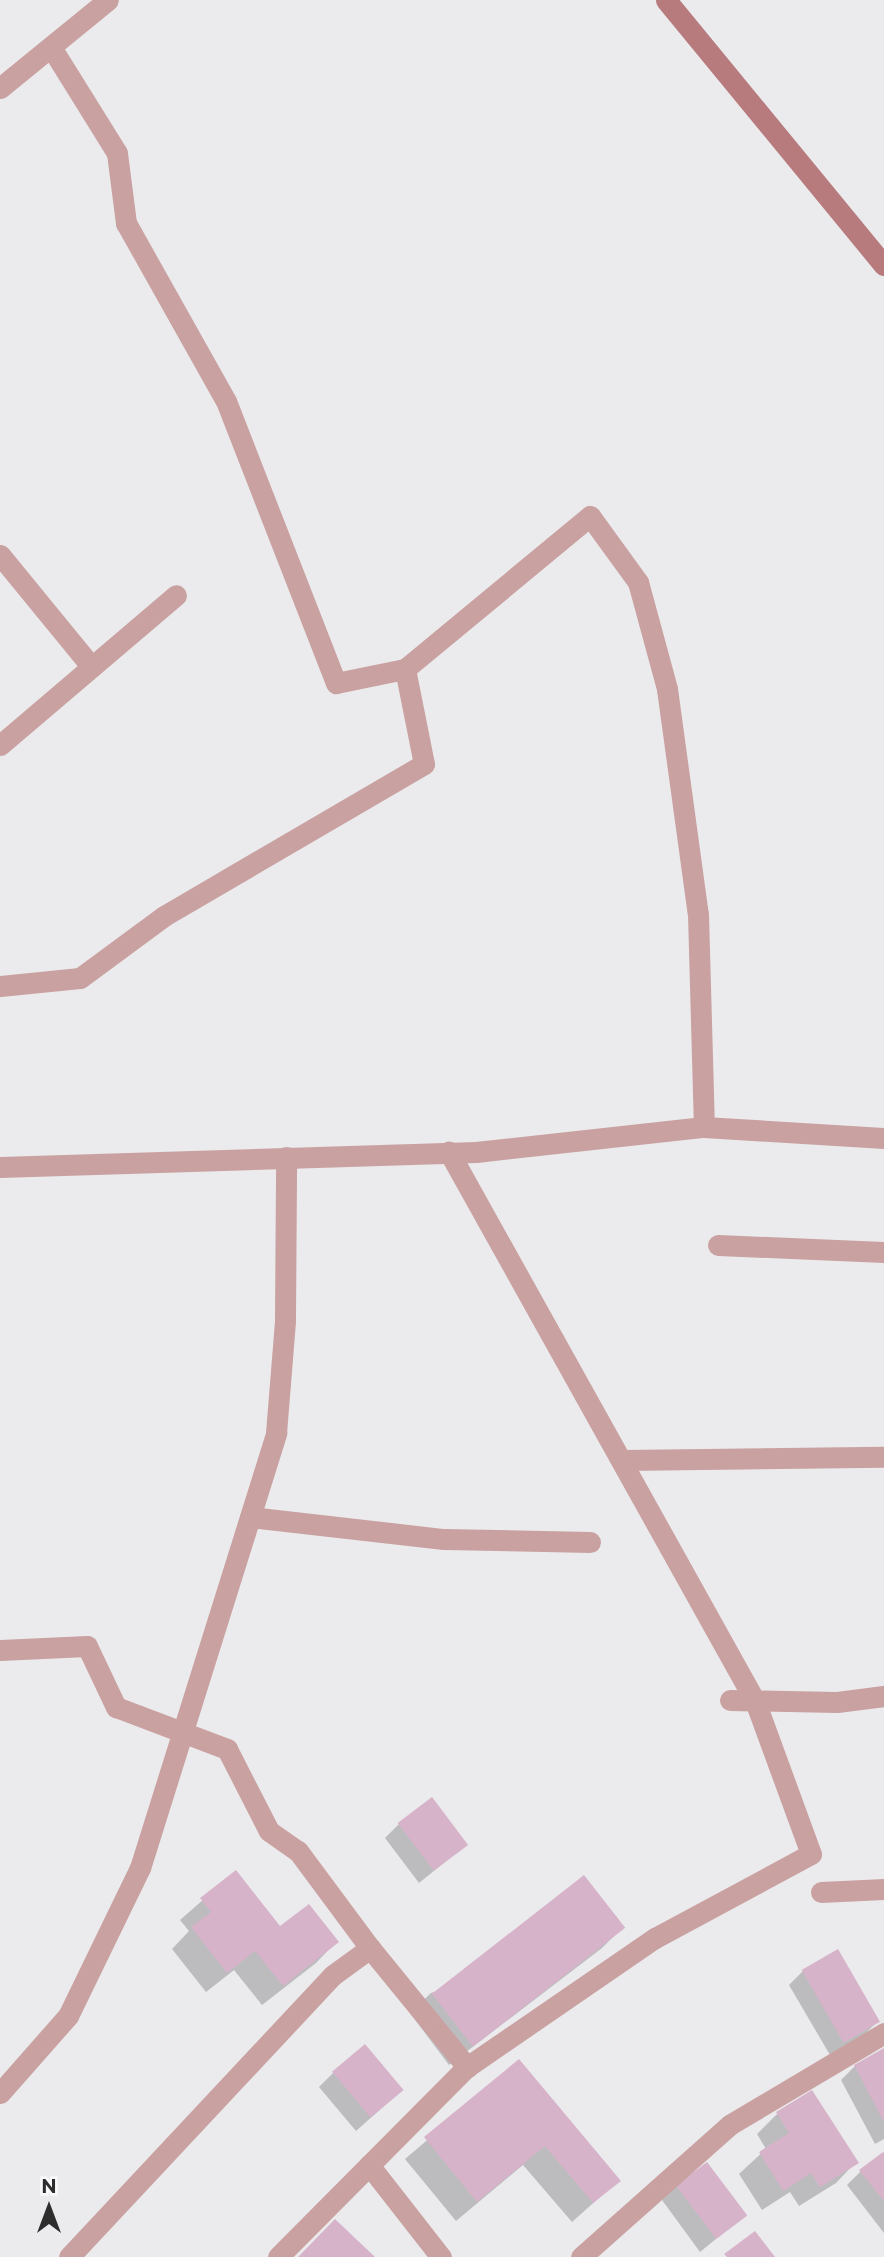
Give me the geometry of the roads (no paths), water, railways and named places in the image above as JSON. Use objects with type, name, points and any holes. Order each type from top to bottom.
[{"type":"street","points":[[0,88],[108,0]]},
{"type":"street","points":[[666,0],[884,265]]},
{"type":"street","points":[[51,47],[117,153],[126,223],[226,401],[336,683],[405,668],[590,516],[638,582],[667,689],[698,914],[704,1127]]},
{"type":"street","points":[[0,555],[91,666]]},
{"type":"street","points":[[0,745],[176,595]]},
{"type":"street","points":[[0,986],[80,978],[164,916],[424,764],[405,668]]},
{"type":"street","points":[[0,1167],[449,1153],[704,1127],[884,1139]]},
{"type":"street","points":[[278,2257],[467,2067],[655,1938],[811,1854],[755,1701],[623,1460],[449,1153]]},
{"type":"street","points":[[0,2093],[68,2016],[140,1868],[276,1433],[285,1320],[286,1157]]},
{"type":"street","points":[[718,1245],[884,1252]]},
{"type":"street","points":[[623,1460],[884,1457]]},
{"type":"street","points":[[250,1517],[444,1539],[590,1542]]},
{"type":"street","points":[[0,1650],[87,1646],[116,1707],[183,1730],[227,1749],[269,1830],[298,1851],[370,1948],[467,2067]]},
{"type":"street","points":[[730,1700],[837,1702],[884,1696]]},
{"type":"street","points":[[821,1892],[884,1889]]},
{"type":"street","points":[[69,2257],[333,1975],[370,1948]]},
{"type":"street","points":[[581,2257],[732,2124],[884,2033]]},
{"type":"street","points":[[369,2165],[441,2257]]}]
